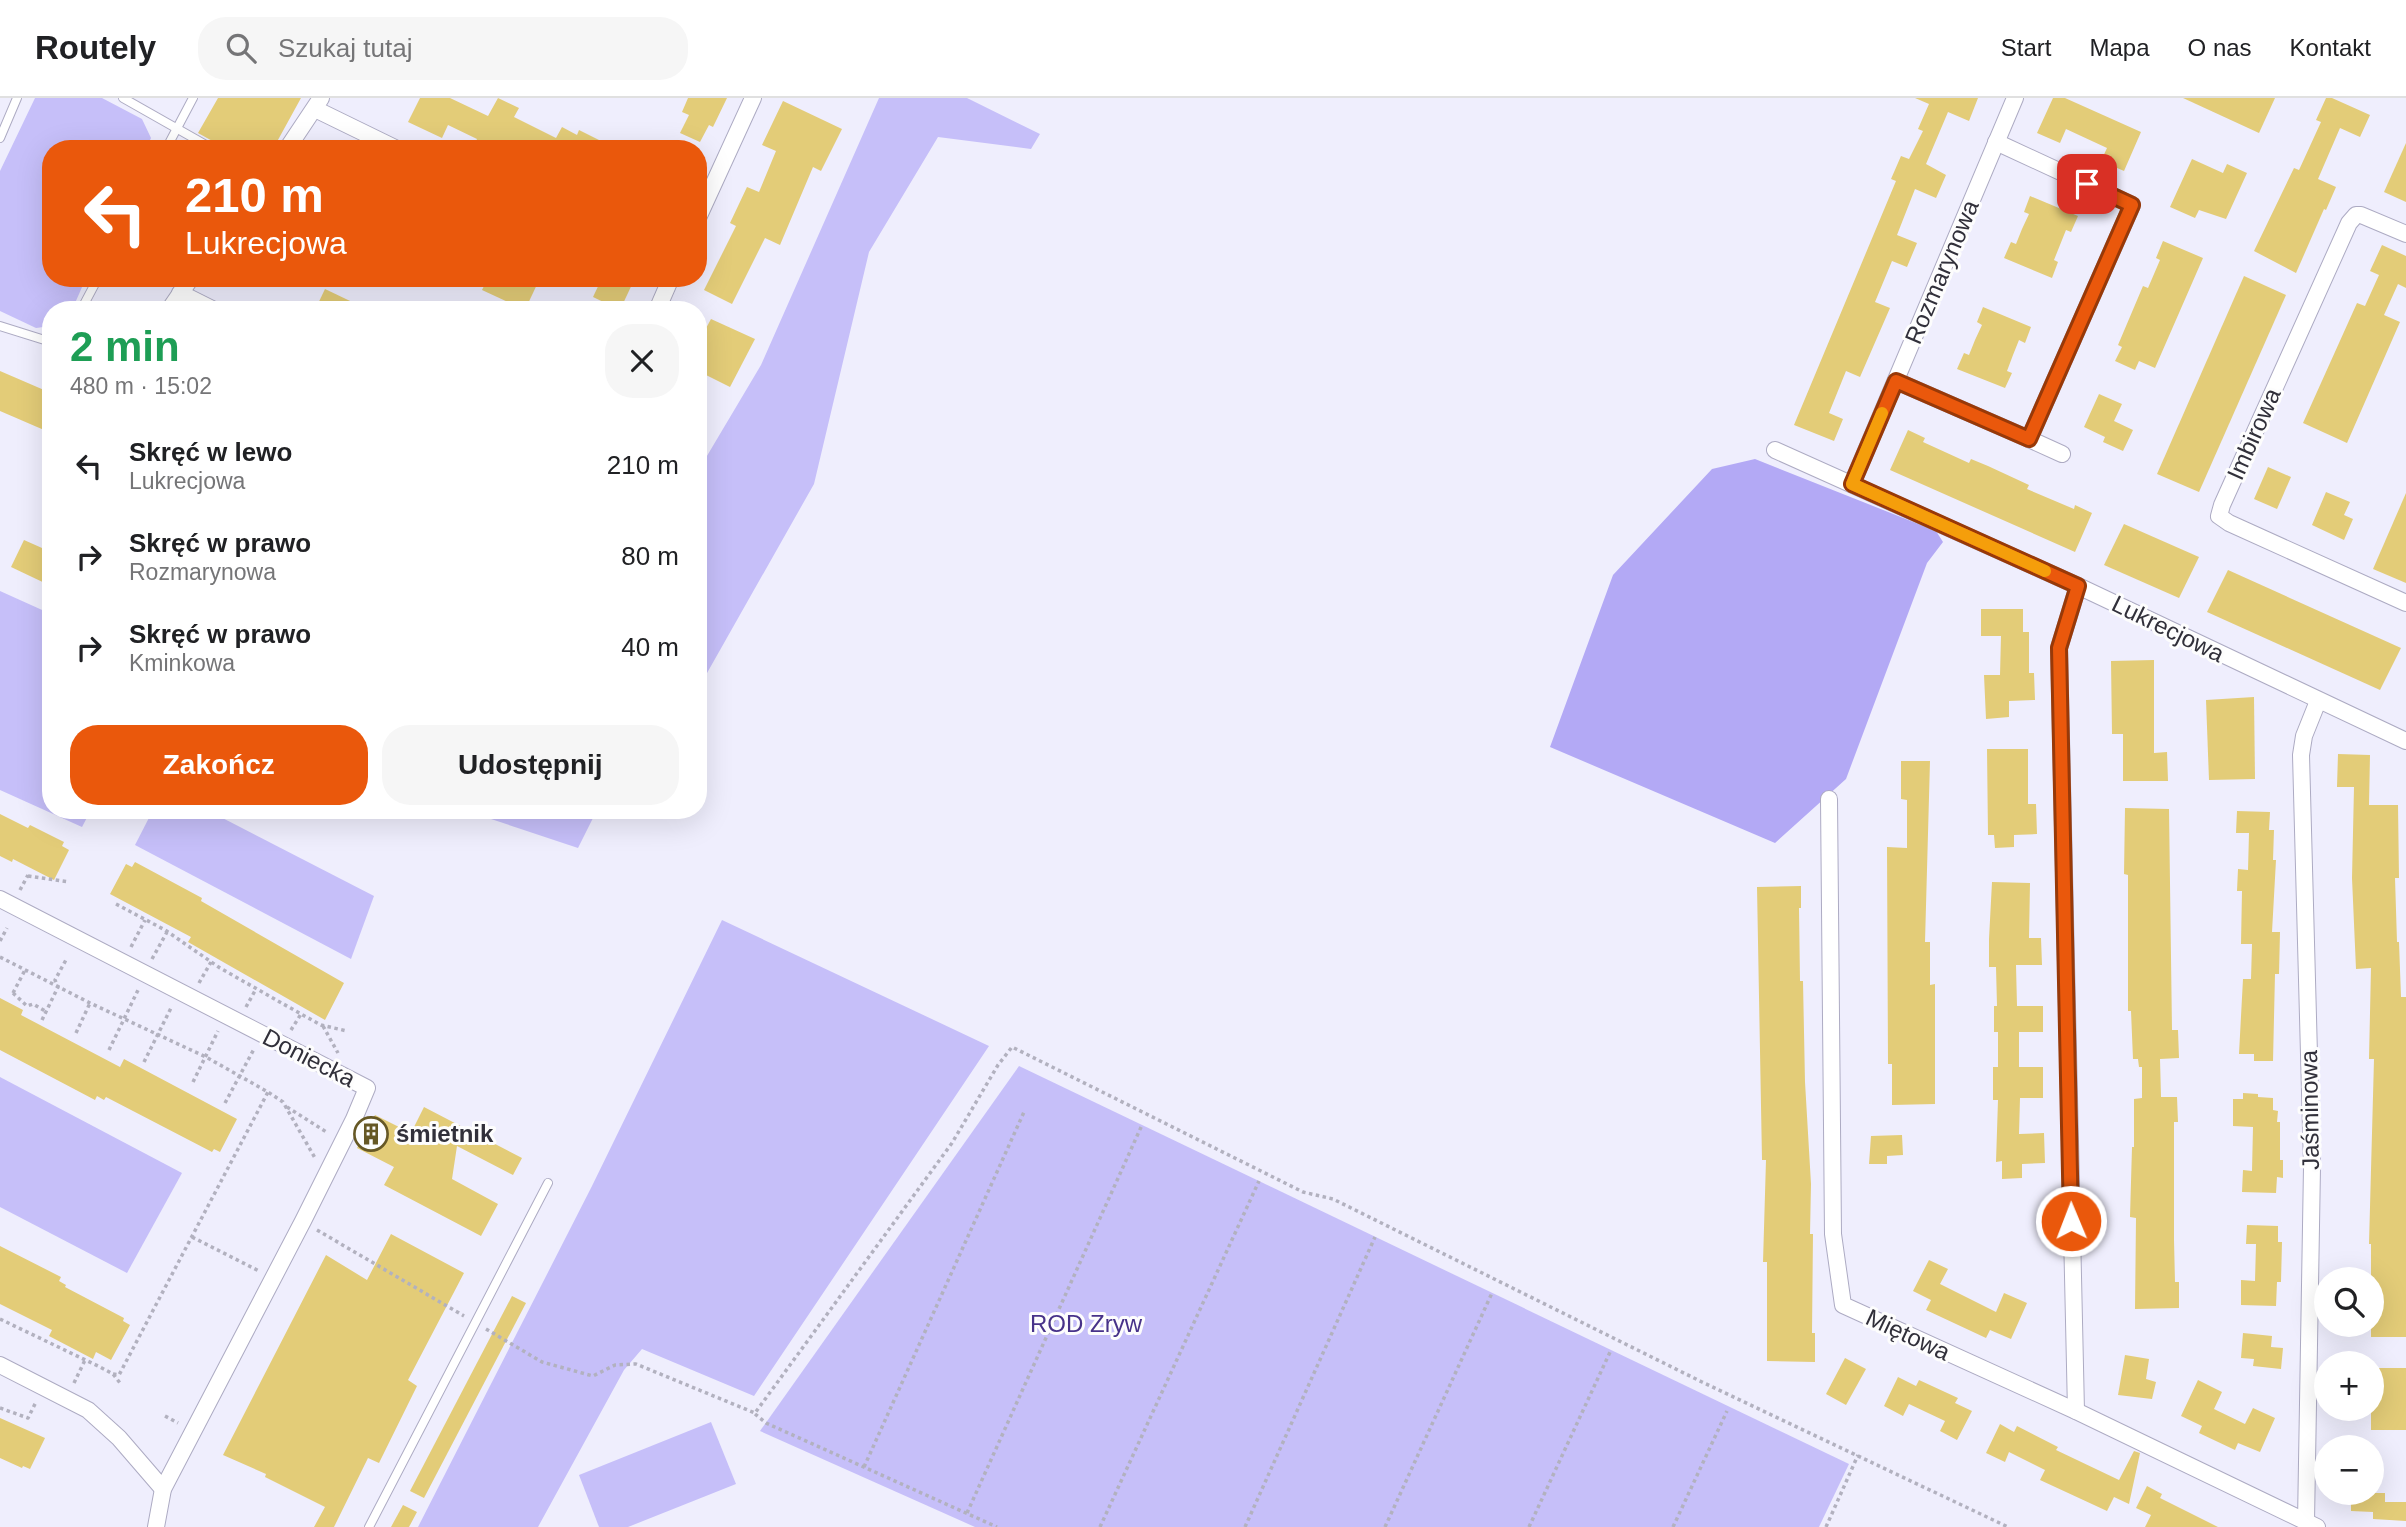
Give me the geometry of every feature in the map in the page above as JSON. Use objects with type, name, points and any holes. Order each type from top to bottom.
[{"type":"street","points":[[707,199],[753,98]]},
{"type":"street","name":"Rozmarynowa","points":[[1852,484],[2015,98]]},
{"type":"street","points":[[293,140],[318,104],[381,140]]},
{"type":"street","points":[[1996,142],[2132,205],[2029,439]]},
{"type":"street","name":"Imbirowa","points":[[2406,234],[2361,215],[2356,215],[2349,223],[2219,516],[2229,523],[2406,603]]},
{"type":"street","points":[[175,301],[184,287]]},
{"type":"street","points":[[180,293],[196,301]]},
{"type":"street","points":[[1896,381],[2062,454]]},
{"type":"street","name":"Lukrecjowa","points":[[1775,450],[2078,586],[2406,741]]},
{"type":"street","points":[[2076,1412],[2059,648],[2078,586]]},
{"type":"street","name":"Jaśminowa","points":[[2311,1524],[2312,1167],[2301,755],[2304,736],[2318,701]]},
{"type":"street","name":"Miętowa","points":[[1829,799],[1833,1234],[1843,1305],[2311,1524]]},
{"type":"street","name":"Doniecka","points":[[0,899],[148,969],[180,991],[367,1088],[303,1222],[163,1489],[156,1527]]},
{"type":"street","points":[[0,1365],[88,1410],[119,1438],[163,1489]]},
{"type":"lane","points":[[0,138],[17,98]]},
{"type":"lane","points":[[122,98],[198,140]]},
{"type":"lane","points":[[171,140],[193,98]]},
{"type":"lane","points":[[0,326],[42,339]]},
{"type":"lane","points":[[369,1527],[548,1183]]},
{"type":"path","points":[[17,895],[28,875],[69,883]]},
{"type":"path","points":[[116,904],[321,1025],[347,1031]]},
{"type":"path","points":[[128,952],[145,920]]},
{"type":"path","points":[[0,941],[7,928]]},
{"type":"path","points":[[109,1050],[167,932]]},
{"type":"path","points":[[0,957],[90,1003],[206,1056],[268,1092],[283,1102],[317,1162]]},
{"type":"path","points":[[42,1020],[58,987],[55,980],[66,958]]},
{"type":"path","points":[[197,988],[211,962]]},
{"type":"path","points":[[25,970],[13,994],[27,1006],[33,1004],[46,1011]]},
{"type":"path","points":[[243,1012],[256,989]]},
{"type":"path","points":[[144,1062],[180,991]]},
{"type":"path","points":[[76,1033],[90,1003]]},
{"type":"path","points":[[288,1035],[301,1014]]},
{"type":"path","points":[[321,1025],[331,1038],[342,1063]]},
{"type":"path","points":[[193,1082],[219,1028]]},
{"type":"path","points":[[225,1102],[255,1047]]},
{"type":"path","points":[[755,1413],[952,1143],[998,1065],[1012,1047],[1303,1192],[1334,1199],[1702,1382],[2008,1527]]},
{"type":"path","points":[[0,1319],[119,1375],[268,1092]]},
{"type":"path","points":[[285,1106],[331,1135]]},
{"type":"path","points":[[864,1467],[1024,1112]]},
{"type":"path","points":[[967,1513],[1142,1125]]},
{"type":"path","points":[[1100,1527],[1259,1181]]},
{"type":"path","points":[[303,1222],[542,1362],[593,1376],[615,1365],[636,1364],[755,1413],[766,1423],[997,1527]]},
{"type":"path","points":[[192,1237],[260,1271]]},
{"type":"path","points":[[1245,1527],[1375,1237]]},
{"type":"path","points":[[1385,1527],[1493,1293]]},
{"type":"path","points":[[1530,1527],[1611,1350]]},
{"type":"path","points":[[66,1399],[85,1360]]},
{"type":"path","points":[[113,1374],[120,1382]]},
{"type":"path","points":[[0,1408],[28,1418],[38,1397]]},
{"type":"path","points":[[1673,1527],[1727,1411]]},
{"type":"path","points":[[165,1416],[180,1424]]},
{"type":"path","points":[[1826,1527],[1858,1455]]},
{"type":"green space","points":[[35,98],[102,98],[142,119],[151,138],[42,140],[42,287],[82,287],[76,301],[42,301],[42,327],[36,328],[0,311],[0,171]]},
{"type":"green space","points":[[879,98],[967,98],[1040,134],[1031,149],[938,137],[869,252],[814,484],[707,673],[707,456],[761,365]]},
{"type":"green space","points":[[0,591],[42,610],[42,809],[0,790]]},
{"type":"green space","points":[[64,819],[86,819],[82,827]]},
{"type":"green space","points":[[148,819],[224,819],[374,896],[351,959],[135,845]]},
{"type":"green space","points":[[491,819],[592,819],[578,848]]},
{"type":"green space","points":[[722,920],[989,1046],[754,1396],[642,1349],[624,1370],[538,1527],[418,1527],[592,1186]]},
{"type":"green space","name":"ROD Zryw","points":[[1019,1066],[1849,1464],[1819,1527],[975,1527],[760,1431]]},
{"type":"green space","points":[[0,1077],[182,1173],[127,1273],[0,1207]]},
{"type":"green space","points":[[711,1422],[736,1484],[628,1527],[599,1527],[579,1475]]},
{"type":"shaded area","points":[[1755,459],[1936,531],[1943,542],[1927,563],[1846,779],[1775,843],[1550,747],[1613,575],[1712,469]]},
{"type":"building","points":[[218,98],[301,98],[278,140],[211,140],[198,133]]},
{"type":"building","points":[[420,98],[450,98],[488,116],[498,98],[519,108],[514,117],[556,138],[562,127],[577,135],[579,130],[599,140],[476,140],[448,125],[442,138],[408,122]]},
{"type":"building","points":[[688,98],[727,98],[713,127],[709,125],[701,140],[680,133],[689,115],[682,112]]},
{"type":"building","points":[[1915,98],[1978,98],[1969,121],[1948,112],[1926,164],[1946,175],[1936,198],[1915,189],[1897,235],[1917,243],[1907,267],[1892,261],[1875,302],[1890,308],[1860,377],[1846,371],[1829,413],[1843,419],[1834,441],[1794,425],[1896,181],[1891,179],[1901,156],[1909,159],[1923,131],[1918,129],[1929,104]]},
{"type":"building","points":[[2053,98],[2065,98],[2141,132],[2124,171],[2101,161],[2107,148],[2066,129],[2060,143],[2037,133]]},
{"type":"building","points":[[2183,98],[2275,98],[2259,133]]},
{"type":"building","points":[[2326,98],[2332,98],[2370,115],[2360,137],[2340,128],[2318,179],[2336,187],[2296,273],[2254,251],[2294,168],[2299,170],[2321,122],[2316,120]]},
{"type":"building","points":[[783,101],[842,129],[821,171],[813,167],[780,245],[765,238],[732,304],[704,290],[736,226],[730,223],[747,187],[759,192],[776,151],[762,145]]},
{"type":"building","points":[[2406,143],[2406,202],[2384,192]]},
{"type":"building","points":[[2192,159],[2223,173],[2227,164],[2247,173],[2226,219],[2199,210],[2195,218],[2170,207]]},
{"type":"building","points":[[2030,196],[2078,216],[2071,232],[2066,230],[2054,260],[2058,262],[2052,278],[2004,258],[2011,242],[2016,244],[2029,214],[2024,212]]},
{"type":"building","points":[[2163,241],[2203,258],[2155,368],[2139,361],[2135,370],[2115,361],[2122,347],[2118,345],[2143,286],[2148,288],[2160,260],[2156,258]]},
{"type":"building","points":[[2382,245],[2406,256],[2406,288],[2398,284],[2384,315],[2400,322],[2347,443],[2303,423],[2357,303],[2365,306],[2379,275],[2370,271]]},
{"type":"building","points":[[2244,276],[2286,295],[2199,492],[2157,474]]},
{"type":"building","points":[[484,287],[536,287],[529,301],[506,301],[482,290]]},
{"type":"building","points":[[598,287],[631,287],[624,301],[601,301],[593,297]]},
{"type":"building","points":[[325,289],[350,301],[319,301]]},
{"type":"building","points":[[1983,307],[2031,327],[2025,343],[2019,340],[2007,371],[2012,373],[2005,388],[1957,369],[1964,353],[1969,355],[1982,325],[1977,322]]},
{"type":"building","points":[[711,319],[755,339],[730,387],[707,376],[707,326]]},
{"type":"building","points":[[0,371],[42,389],[42,429],[0,411]]},
{"type":"building","points":[[2099,394],[2122,404],[2114,421],[2133,430],[2123,451],[2103,442],[2105,437],[2084,427]]},
{"type":"building","points":[[1908,430],[1925,438],[1923,442],[1969,463],[1971,459],[2029,485],[2027,489],[2074,509],[2075,505],[2092,513],[2075,552],[1890,470]]},
{"type":"building","points":[[2268,467],[2291,477],[2277,509],[2254,499]]},
{"type":"building","points":[[2326,492],[2350,502],[2344,515],[2353,519],[2344,540],[2312,525]]},
{"type":"building","points":[[2406,493],[2406,583],[2373,569]]},
{"type":"building","points":[[2124,524],[2199,557],[2179,598],[2104,565]]},
{"type":"building","points":[[24,540],[42,548],[42,582],[11,567]]},
{"type":"building","points":[[2228,570],[2401,648],[2380,690],[2207,612]]},
{"type":"building","points":[[1981,609],[2023,609],[2023,632],[2029,632],[2029,673],[2034,673],[2035,700],[2009,701],[2009,717],[1986,719],[1984,675],[2000,675],[2001,636],[1981,636]]},
{"type":"building","points":[[2154,660],[2154,753],[2167,752],[2168,781],[2123,781],[2123,734],[2112,734],[2111,661]]},
{"type":"building","points":[[2254,697],[2255,779],[2209,780],[2206,700]]},
{"type":"building","points":[[1987,749],[2028,749],[2028,804],[2036,804],[2037,834],[2014,835],[2014,847],[1995,848],[1994,835],[1988,835]]},
{"type":"building","points":[[2338,754],[2370,755],[2369,805],[2398,805],[2399,878],[2395,878],[2397,942],[2401,997],[2406,997],[2406,1337],[2384,1337],[2384,1267],[2371,1267],[2369,1244],[2374,1059],[2369,1059],[2371,968],[2356,969],[2352,878],[2354,787],[2337,787]]},
{"type":"building","points":[[1901,761],[1930,761],[1925,942],[1930,942],[1930,985],[1935,984],[1935,1104],[1892,1105],[1892,1064],[1888,1064],[1887,847],[1907,848],[1907,800],[1901,799]]},
{"type":"building","points":[[2125,808],[2169,809],[2172,1030],[2178,1030],[2179,1058],[2160,1059],[2161,1097],[2177,1097],[2178,1122],[2174,1122],[2174,1240],[2179,1308],[2135,1309],[2136,1218],[2130,1217],[2132,1147],[2134,1099],[2142,1098],[2142,1067],[2139,1067],[2138,1059],[2133,1059],[2131,1011],[2128,1011]]},
{"type":"building","points":[[2237,811],[2270,812],[2269,830],[2274,830],[2273,860],[2276,860],[2272,932],[2280,932],[2279,974],[2275,974],[2273,1061],[2254,1061],[2254,1054],[2239,1054],[2243,979],[2251,979],[2252,944],[2241,944],[2242,891],[2237,891],[2238,869],[2248,870],[2249,833],[2236,833]]},
{"type":"building","points":[[0,814],[64,842],[62,846],[69,850],[54,880],[13,859],[12,862],[0,856]]},
{"type":"building","points":[[135,862],[202,898],[201,901],[344,983],[325,1020],[188,942],[191,937],[110,894],[126,864],[132,867]]},
{"type":"building","points":[[1992,882],[2030,883],[2029,938],[2041,938],[2042,965],[2016,965],[2017,1006],[2043,1006],[2043,1032],[2019,1032],[2019,1067],[2043,1067],[2043,1098],[2020,1098],[2019,1134],[2044,1133],[2045,1163],[2022,1164],[2022,1178],[2002,1179],[2002,1161],[1996,1162],[1998,1100],[1993,1100],[1993,1067],[1998,1067],[1998,1032],[1994,1032],[1994,1006],[1997,1006],[1996,967],[1989,967]]},
{"type":"building","points":[[1801,886],[1800,981],[1803,981],[1811,1184],[1810,1234],[1813,1234],[1812,1333],[1815,1333],[1815,1362],[1767,1361],[1767,1262],[1763,1262],[1766,1160],[1762,1160],[1757,887]]},
{"type":"building","points":[[0,998],[23,1010],[21,1015],[120,1067],[124,1059],[237,1119],[220,1152],[214,1149],[212,1152],[106,1097],[104,1100],[97,1096],[95,1100],[0,1050]]},
{"type":"building","points":[[2243,1093],[2273,1098],[2273,1110],[2278,1111],[2283,1178],[2277,1177],[2276,1193],[2242,1192],[2243,1170],[2252,1171],[2253,1127],[2233,1126],[2233,1099],[2243,1099]]},
{"type":"building","points":[[424,1107],[522,1158],[513,1175],[457,1146],[452,1179],[498,1204],[481,1236],[384,1185],[394,1167],[357,1148],[375,1115],[411,1133]]},
{"type":"building","points":[[1902,1135],[1903,1155],[1887,1156],[1887,1164],[1869,1164],[1871,1136]]},
{"type":"building","points":[[2247,1225],[2278,1226],[2278,1242],[2282,1242],[2281,1282],[2277,1282],[2276,1306],[2241,1305],[2241,1280],[2255,1281],[2256,1244],[2246,1244]]},
{"type":"building","points":[[391,1234],[464,1273],[408,1380],[417,1386],[379,1463],[368,1458],[334,1527],[314,1527],[325,1507],[265,1477],[266,1474],[223,1455],[326,1255],[367,1280]]},
{"type":"building","points":[[0,1246],[61,1277],[59,1281],[66,1285],[65,1287],[124,1318],[123,1321],[130,1325],[111,1360],[96,1352],[93,1359],[49,1336],[52,1330],[0,1304]]},
{"type":"building","points":[[1929,1260],[1948,1269],[1940,1284],[1996,1312],[2004,1293],[2027,1303],[2011,1339],[1990,1330],[1986,1338],[1926,1310],[1931,1300],[1913,1291]]},
{"type":"building","points":[[512,1296],[526,1303],[424,1498],[410,1491]]},
{"type":"building","points":[[2243,1333],[2272,1336],[2271,1347],[2283,1348],[2281,1369],[2253,1366],[2254,1359],[2241,1358]]},
{"type":"building","points":[[2125,1355],[2149,1359],[2146,1379],[2156,1382],[2152,1399],[2118,1395]]},
{"type":"building","points":[[1845,1358],[1866,1369],[1846,1405],[1826,1394]]},
{"type":"building","points":[[2384,1368],[2406,1368],[2406,1430],[2371,1430],[2371,1421],[2384,1421]]},
{"type":"building","points":[[1898,1377],[1916,1386],[1919,1380],[1958,1398],[1955,1403],[1972,1411],[1957,1440],[1940,1431],[1945,1421],[1909,1404],[1903,1416],[1884,1406]]},
{"type":"building","points":[[2198,1380],[2222,1392],[2214,1409],[2245,1424],[2253,1408],[2275,1418],[2260,1452],[2238,1443],[2235,1450],[2199,1433],[2202,1426],[2181,1416]]},
{"type":"building","points":[[0,1418],[45,1438],[30,1469],[0,1458]]},
{"type":"building","points":[[2000,1424],[2014,1432],[2017,1426],[2058,1447],[2056,1450],[2119,1480],[2134,1451],[2140,1453],[2129,1504],[2114,1497],[2107,1511],[2040,1480],[2045,1470],[2009,1452],[2005,1462],[1986,1453]]},
{"type":"building","points":[[2147,1486],[2162,1494],[2160,1498],[2218,1527],[2145,1527],[2151,1515],[2136,1508]]},
{"type":"building","points":[[2385,1493],[2385,1502],[2406,1502],[2406,1521],[2373,1519],[2373,1512],[2351,1511],[2351,1505],[2384,1505]]},
{"type":"building","points":[[403,1505],[417,1512],[409,1527],[391,1527]]},
{"type":"slow traffic","points":[[1882,413],[1852,484],[2045,571]]},
{"type":"place","name":"śmietnik","points":[[371,1134]]},
{"type":"route","points":[[2071,1221],[2059,648],[2078,586],[1852,484],[1896,381],[2029,439],[2132,205],[2087,184]]}]
